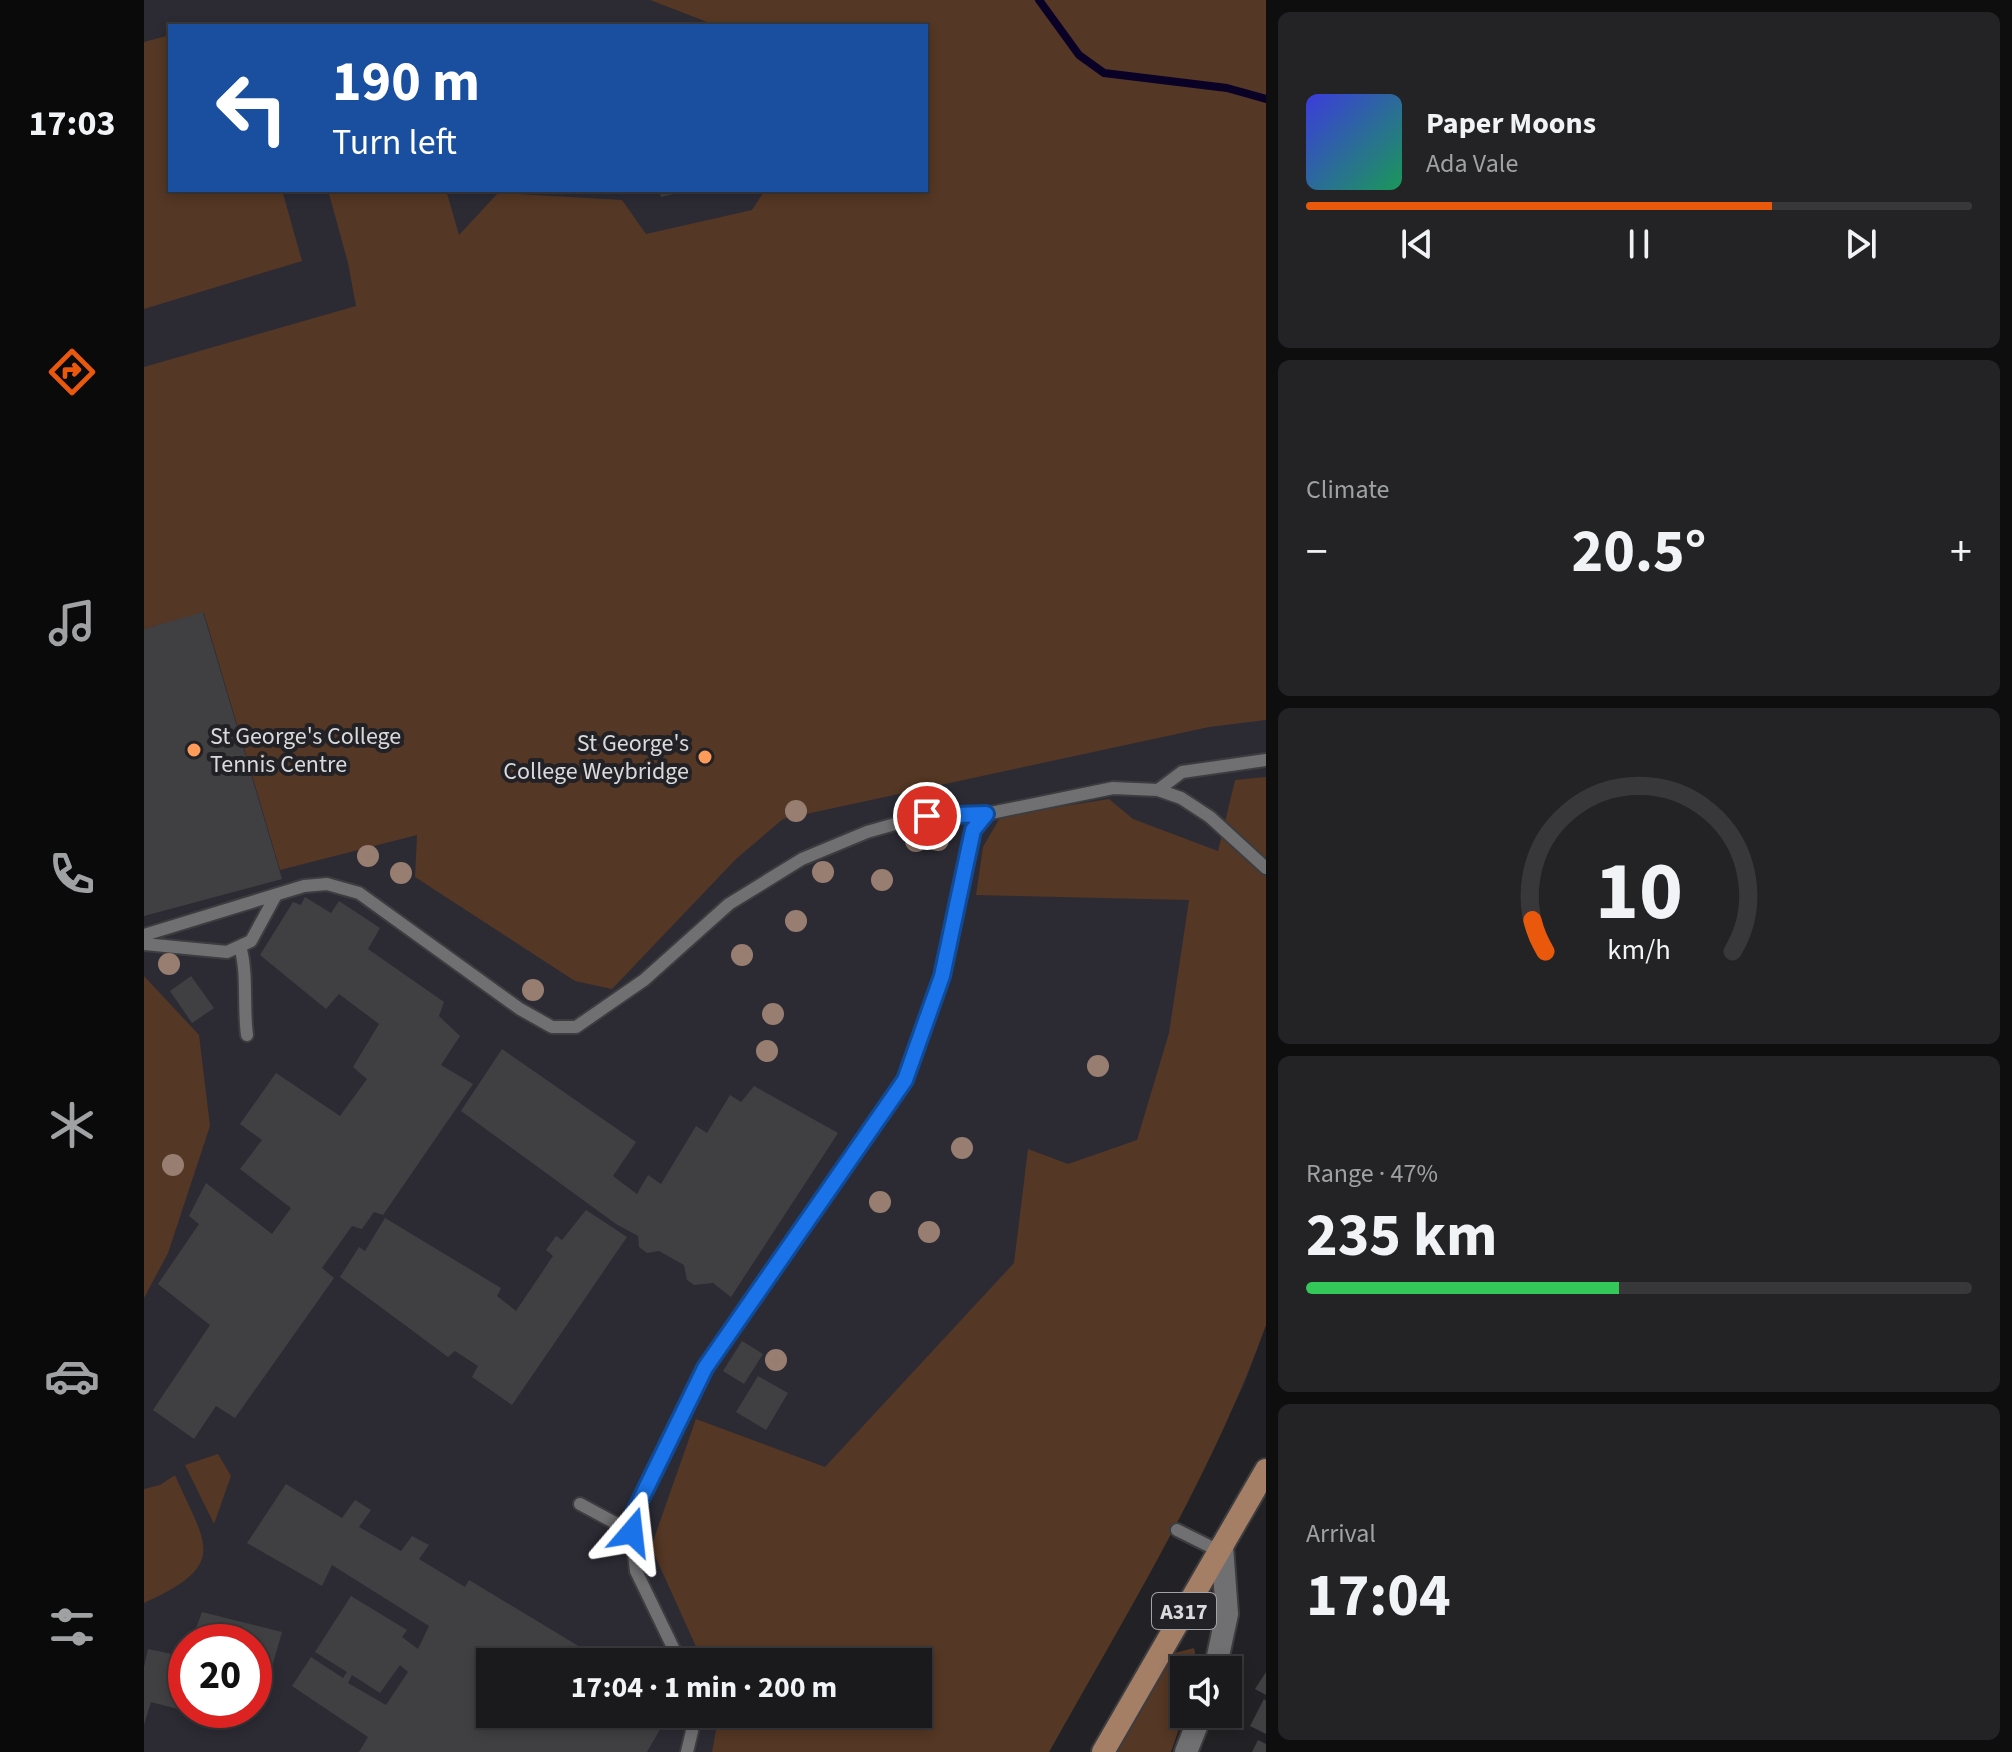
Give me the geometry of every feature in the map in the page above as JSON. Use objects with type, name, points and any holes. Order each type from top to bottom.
[{"type":"main road","name":"A317","points":[[1103,1752],[1266,1470]]},
{"type":"street","points":[[1218,1656],[1227,1614],[1221,1548]]},
{"type":"street","points":[[1186,1752],[1195,1728]]},
{"type":"lane","points":[[1158,790],[1182,772],[1266,760]]},
{"type":"lane","points":[[144,935],[304,886],[327,884],[359,893],[520,1009],[552,1027],[576,1027],[644,980],[729,904],[802,859],[867,832],[909,820],[986,814],[1113,788],[1158,790],[1181,798],[1210,817],[1266,868]]},
{"type":"lane","points":[[673,1648],[636,1571],[633,1515],[705,1368],[905,1080],[942,976],[973,830],[986,814]]},
{"type":"lane","points":[[144,944],[227,952],[251,941],[276,895]]},
{"type":"lane","points":[[240,946],[245,964],[243,1005],[247,1035]]},
{"type":"lane","points":[[580,1504],[632,1532]]},
{"type":"lane","points":[[1177,1530],[1221,1548]]},
{"type":"lane","points":[[687,1752],[692,1728]]},
{"type":"shaded area","name":"St George's College Weybridge","points":[[144,0],[650,0],[712,24],[168,24],[168,192],[928,192],[1266,131],[1266,1325],[1245,1383],[1158,1557],[1049,1752],[144,1752]]},
{"type":"shaded area","points":[[650,0],[1266,0],[1266,720],[1209,727],[783,819],[736,859],[612,989],[575,981],[415,877],[417,835],[280,870],[204,613],[144,629],[144,367],[356,306],[329,192],[447,192],[459,235],[498,193],[622,200],[646,234],[752,210],[764,192],[928,192],[928,24],[712,24]]},
{"type":"shaded area","points":[[168,36],[168,192],[283,192],[302,261],[144,309],[144,42]]},
{"type":"shaded area","points":[[1266,777],[1266,1325],[1220,1435],[1166,1543],[1049,1752],[712,1752],[716,1728],[932,1728],[932,1648],[697,1648],[651,1547],[696,1419],[825,1467],[1014,1263],[1028,1149],[1068,1164],[1137,1140],[1169,1033],[1189,900],[976,895],[983,847],[1001,816],[1109,799],[1133,819],[1218,851],[1235,780]]},
{"type":"shaded area","points":[[144,976],[199,1035],[210,1126],[168,1253],[144,1298]]},
{"type":"shaded area","points":[[218,1454],[231,1476],[214,1524],[185,1465]]},
{"type":"shaded area","points":[[175,1475],[201,1536],[203,1551],[200,1564],[189,1577],[144,1603],[144,1489],[160,1485]]},
{"type":"shaded area","points":[[1194,1648],[1196,1656],[1170,1656],[1170,1728],[1179,1728],[1171,1752],[1112,1752],[1167,1655]]},
{"type":"building","points":[[660,192],[681,192],[661,197]]},
{"type":"building","name":"St George's College Tennis Centre","points":[[203,612],[282,879],[144,916],[144,629]]},
{"type":"building","points":[[305,897],[331,913],[339,901],[380,928],[368,949],[444,1002],[439,1016],[460,1036],[441,1065],[473,1084],[383,1215],[374,1212],[362,1229],[352,1226],[322,1268],[334,1278],[235,1418],[216,1406],[194,1439],[153,1410],[210,1325],[158,1284],[199,1224],[189,1216],[206,1183],[272,1234],[291,1208],[240,1169],[262,1140],[240,1124],[276,1073],[340,1116],[367,1079],[353,1067],[379,1024],[339,994],[326,1009],[260,955],[293,902],[301,905]]},
{"type":"building","points":[[191,976],[214,1008],[192,1023],[170,991]]},
{"type":"building","points":[[502,1049],[636,1142],[613,1176],[637,1194],[648,1175],[661,1184],[696,1126],[707,1133],[730,1095],[741,1102],[754,1086],[838,1133],[731,1297],[713,1283],[694,1285],[687,1280],[684,1265],[659,1251],[647,1253],[639,1247],[638,1236],[616,1224],[461,1111]]},
{"type":"building","points":[[586,1210],[627,1237],[512,1405],[472,1377],[478,1366],[455,1351],[448,1357],[340,1277],[359,1247],[365,1251],[385,1218],[501,1288],[497,1296],[516,1311],[553,1256],[546,1250],[556,1236],[562,1240]]},
{"type":"building","points":[[742,1341],[763,1354],[744,1384],[723,1371]]},
{"type":"building","points":[[758,1376],[788,1393],[766,1430],[736,1412]]},
{"type":"building","points":[[286,1484],[342,1518],[355,1500],[371,1510],[359,1527],[401,1551],[412,1536],[429,1545],[419,1559],[465,1587],[469,1580],[582,1648],[476,1648],[476,1728],[661,1728],[647,1752],[359,1752],[368,1737],[292,1686],[311,1657],[343,1678],[347,1672],[315,1652],[351,1596],[407,1630],[402,1637],[418,1649],[429,1626],[332,1565],[322,1586],[247,1543]],"holes":[[[400,1665],[408,1672],[386,1705],[348,1683],[352,1675],[380,1693]]]},
{"type":"building","points":[[202,1612],[250,1624],[198,1624]]},
{"type":"building","points":[[272,1630],[282,1632],[272,1667]]},
{"type":"building","points":[[148,1649],[168,1653],[168,1706],[151,1702],[144,1725],[144,1667]]},
{"type":"building","points":[[1266,1672],[1266,1695],[1255,1689]]},
{"type":"building","points":[[1264,1699],[1266,1701],[1266,1734],[1250,1726]]},
{"type":"building","points":[[1258,1740],[1266,1744],[1266,1752],[1252,1752]]},
{"type":"waterway","points":[[1039,0],[1079,55],[1104,73],[1227,88],[1266,99]]},
{"type":"place","name":"St George's College Tennis Centre","points":[[194,750]]},
{"type":"place","name":"St George's College Weybridge","points":[[705,757]]},
{"type":"route","points":[[632,1532],[633,1515],[705,1368],[905,1080],[942,976],[973,830],[986,814],[927,816]]}]
